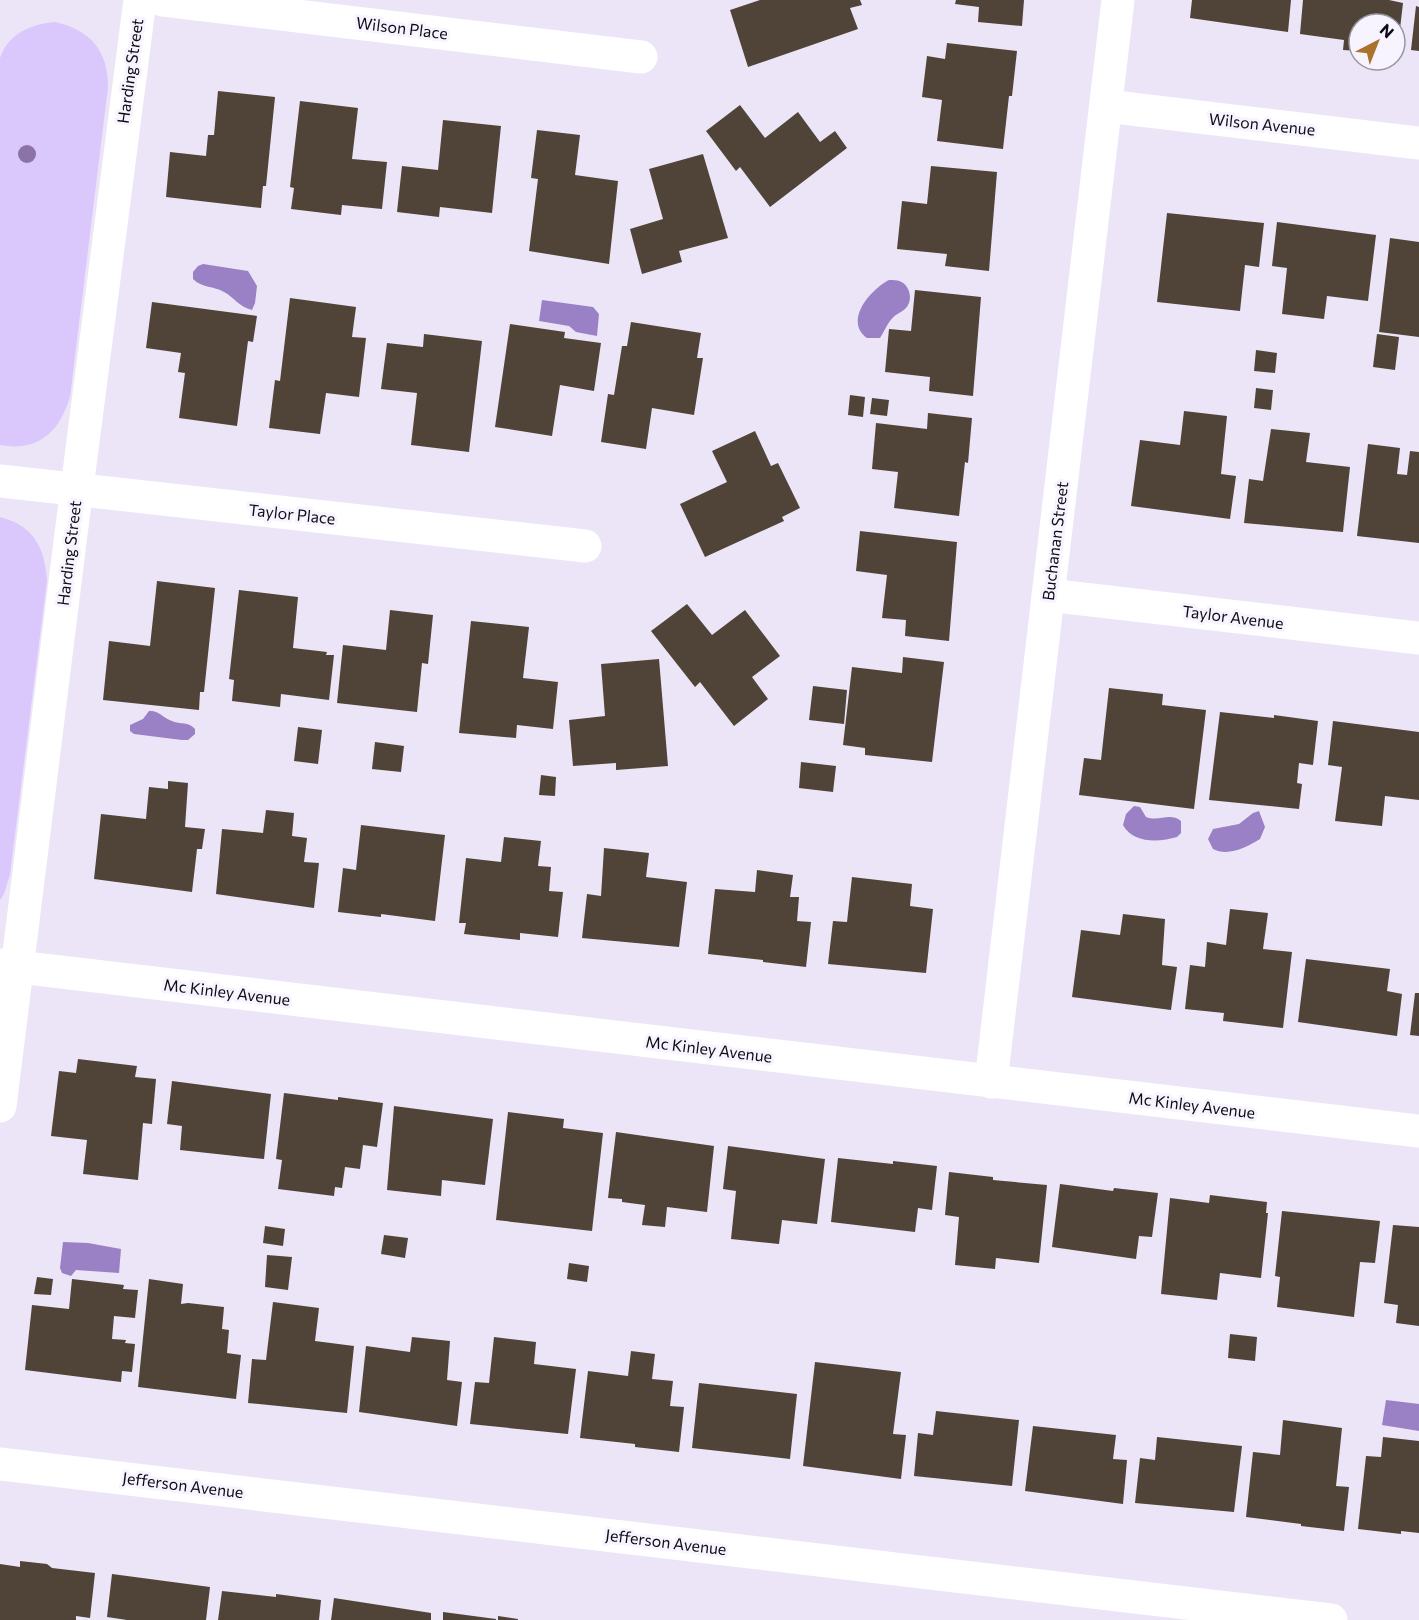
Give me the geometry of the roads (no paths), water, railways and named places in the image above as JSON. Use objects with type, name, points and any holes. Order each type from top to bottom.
[{"type":"street","name":"Harding Street","points":[[0,1106],[9,967],[76,490],[140,0]]},
{"type":"street","name":"Wilson Place","points":[[163,0],[641,57]]},
{"type":"street","name":"Buchanan Street","points":[[991,1082],[1118,0]]},
{"type":"street","name":"Wilson Avenue","points":[[1106,106],[1419,143]]},
{"type":"street","name":"Taylor Place","points":[[0,481],[585,546]]},
{"type":"street","name":"Taylor Avenue","points":[[1048,595],[1419,638]]},
{"type":"street","name":"Mc Kinley Avenue","points":[[9,967],[1419,1131]]},
{"type":"street","name":"Jefferson Avenue","points":[[0,1464],[1331,1620]]}]
